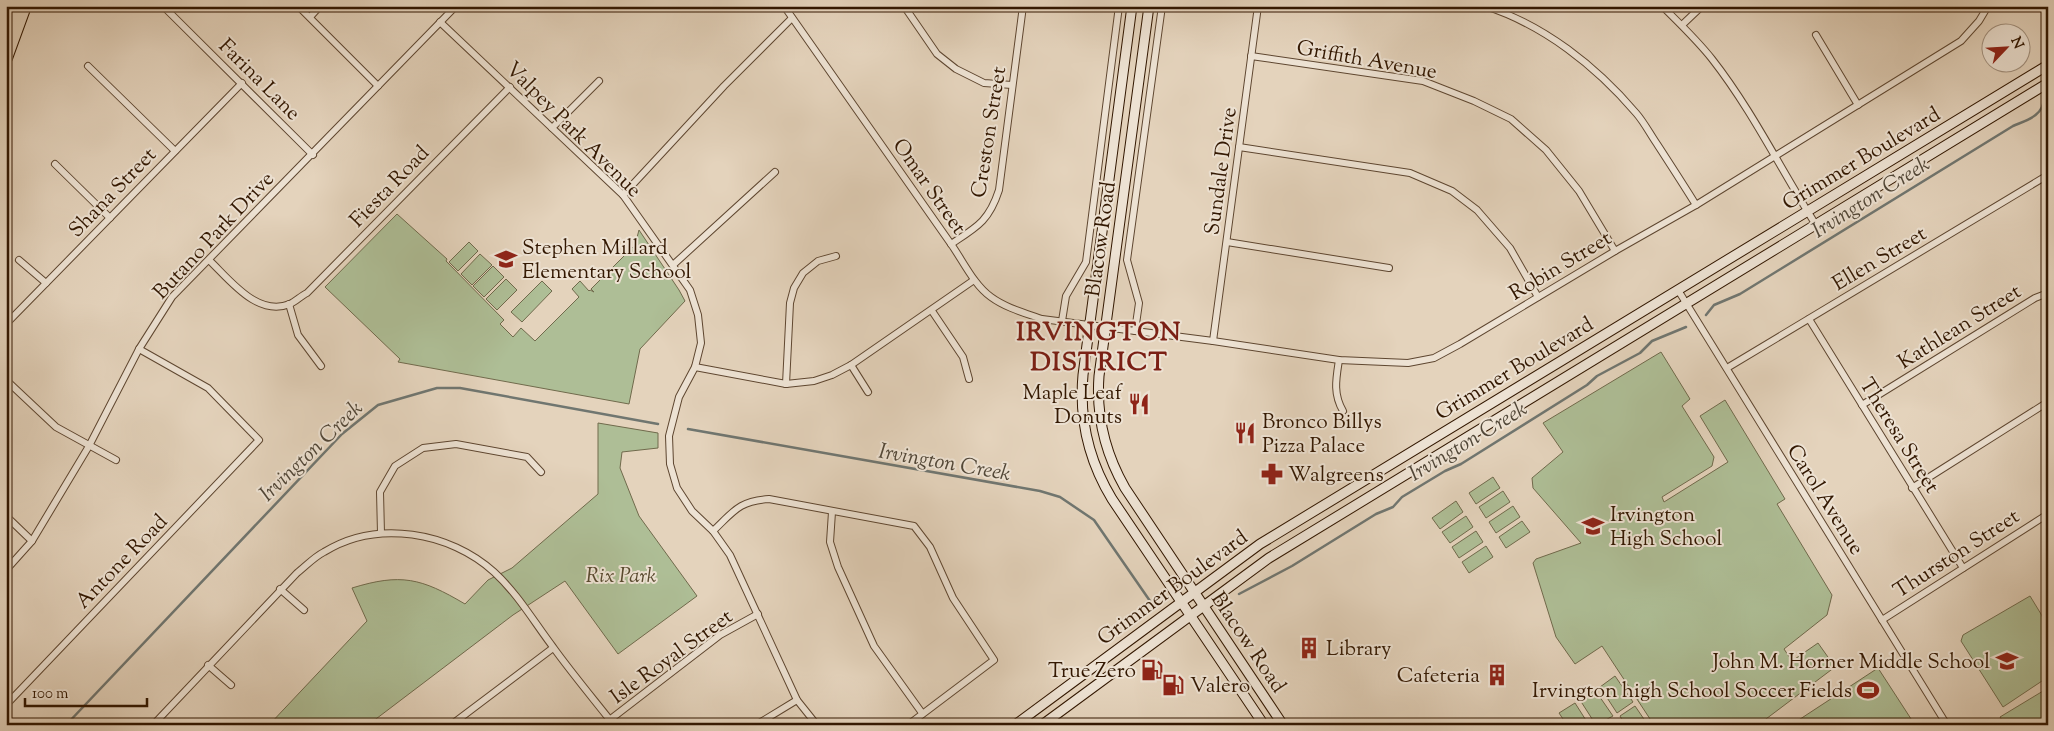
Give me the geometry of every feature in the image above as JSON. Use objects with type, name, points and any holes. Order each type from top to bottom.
[{"type":"highway","points":[[6,32],[16,6]]},
{"type":"highway","points":[[6,58],[25,6]]},
{"type":"main road","name":"Blacow Road","points":[[1132,6],[1081,393],[1083,422],[1090,451],[1099,476],[1112,499],[1264,725]]},
{"type":"main road","name":"Blacow Road","points":[[1149,6],[1106,326],[1098,394],[1100,422],[1109,454],[1125,488],[1283,725]]},
{"type":"main road","name":"Grimmer Boulevard","points":[[1015,725],[1180,601],[1266,540],[2048,65]]},
{"type":"main road","name":"Grimmer Boulevard","points":[[1042,725],[1268,558],[2048,83]]},
{"type":"street","name":"Farina Lane","points":[[163,6],[313,155]]},
{"type":"street","points":[[298,6],[378,86]]},
{"type":"street","points":[[310,17],[320,6]]},
{"type":"street","name":"Butano Park Drive","points":[[6,570],[32,541],[89,446],[139,349],[172,297],[313,155],[456,6]]},
{"type":"street","name":"Omar Street","points":[[784,6],[951,244],[974,280],[990,297],[1016,310],[1042,319],[1091,324]]},
{"type":"street","points":[[904,6],[937,54],[956,69],[984,82],[1012,85]]},
{"type":"street","name":"Creston Street","points":[[951,244],[984,220],[993,208],[999,190],[1023,6]]},
{"type":"street","name":"Blacow Road","points":[[1062,321],[1066,296],[1086,262],[1119,6]]},
{"type":"street","name":"Blacow Road","points":[[1135,331],[1138,303],[1127,260],[1162,6]]},
{"type":"street","name":"Sundale Drive","points":[[1213,341],[1258,6]]},
{"type":"street","points":[[1485,6],[1508,14],[1539,30],[1574,54],[1606,81],[1637,114],[1696,204]]},
{"type":"street","points":[[1662,6],[1712,58],[1741,100],[1816,225]]},
{"type":"street","points":[[1682,25],[1702,6]]},
{"type":"street","name":"Robin Street","points":[[1091,324],[1339,360],[1408,363],[1434,358],[1696,204],[1961,41],[1979,21],[1988,6]]},
{"type":"street","points":[[623,195],[724,86],[792,18]]},
{"type":"street","name":"Valpey Park Avenue","points":[[440,22],[623,195],[690,290],[698,315],[701,343],[695,367],[679,397],[669,436],[670,464],[677,488],[686,504],[713,531],[730,555],[797,700],[816,725]]},
{"type":"street","points":[[1816,35],[1858,104]]},
{"type":"street","name":"Griffith Avenue","points":[[1251,56],[1423,81],[1467,98],[1511,119],[1546,150],[1579,191],[1615,251]]},
{"type":"street","points":[[88,66],[175,151]]},
{"type":"street","points":[[552,128],[599,81]]},
{"type":"street","name":"Shana Street","points":[[6,324],[242,83]]},
{"type":"street","name":"Fiesta Road","points":[[289,304],[307,293],[510,87]]},
{"type":"street","points":[[1239,147],[1410,173],[1452,191],[1477,210],[1510,248],[1538,297]]},
{"type":"street","points":[[55,164],[110,218]]},
{"type":"street","points":[[674,265],[775,172]]},
{"type":"street","name":"Ellen Street","points":[[1727,368],[2048,174]]},
{"type":"street","points":[[1227,242],[1389,268]]},
{"type":"street","points":[[786,384],[790,303],[794,288],[803,273],[818,261],[836,256]]},
{"type":"street","points":[[19,260],[46,283]]},
{"type":"street","points":[[209,260],[254,302],[270,306],[289,304],[298,335],[321,366]]},
{"type":"street","points":[[695,367],[786,384],[814,381],[852,365],[974,280]]},
{"type":"street","name":"Carol Avenue","points":[[1678,290],[1947,725]]},
{"type":"street","name":"Kathlean Street","points":[[1862,405],[2035,298],[2048,293]]},
{"type":"street","points":[[932,310],[962,357],[969,379]]},
{"type":"street","name":"Theresa Street","points":[[1809,319],[1963,568]]},
{"type":"street","name":"Antone Road","points":[[6,705],[259,440],[208,388],[139,349]]},
{"type":"street","points":[[1339,360],[1335,384],[1337,401],[1343,411]]},
{"type":"street","points":[[852,365],[868,392]]},
{"type":"street","points":[[6,380],[56,427],[116,460]]},
{"type":"street","points":[[1912,488],[2048,402]]},
{"type":"street","points":[[381,533],[380,492],[395,466],[423,448],[456,444],[527,457],[541,472]]},
{"type":"street","points":[[713,531],[739,506],[751,500],[769,499],[914,526],[930,547],[953,598],[994,660],[908,725]]},
{"type":"street","points":[[832,512],[830,542],[838,568],[874,646],[922,713]]},
{"type":"street","name":"Thurston Street","points":[[1882,620],[2048,514]]},
{"type":"street","points":[[6,516],[32,541]]},
{"type":"street","points":[[153,725],[280,589],[324,551],[348,541],[381,533],[421,535],[462,550],[494,572],[518,598],[553,648],[610,720]]},
{"type":"street","points":[[280,589],[304,610]]},
{"type":"street","name":"Isle Royal Street","points":[[603,725],[720,635],[758,614]]},
{"type":"street","points":[[451,725],[553,648]]},
{"type":"street","points":[[208,665],[231,685]]},
{"type":"street","points":[[756,725],[797,700]]},
{"type":"green space","points":[[397,214],[447,259],[446,261],[504,320],[500,324],[513,337],[521,328],[535,341],[579,297],[572,289],[580,281],[589,291],[594,292],[591,289],[635,245],[639,230],[685,301],[640,349],[629,404],[398,362],[400,359],[325,287]]},
{"type":"green space","points":[[469,242],[478,251],[458,271],[449,262]]},
{"type":"green space","points":[[480,254],[492,265],[472,285],[461,274]]},
{"type":"green space","points":[[493,266],[504,277],[484,297],[473,286]]},
{"type":"green space","points":[[506,279],[517,290],[497,310],[486,299]]},
{"type":"green space","points":[[542,281],[552,291],[522,322],[511,312]]},
{"type":"green space","points":[[1661,352],[1690,399],[1682,406],[1714,457],[1712,466],[1662,497],[1664,502],[1728,462],[1700,416],[1725,400],[1785,499],[1777,504],[1832,595],[1827,615],[1784,649],[1792,661],[1818,643],[1835,667],[1758,725],[1654,725],[1602,646],[1575,664],[1556,637],[1533,563],[1536,559],[1581,543],[1533,488],[1532,478],[1563,452],[1543,423]]},
{"type":"green space","name":"Rix Park","points":[[598,423],[658,433],[658,448],[622,452],[620,468],[639,516],[697,596],[618,654],[565,581],[513,615],[368,725],[269,725],[367,621],[352,588],[384,581],[410,581],[436,588],[465,604],[488,580],[512,568],[598,494]]},
{"type":"green space","points":[[1493,477],[1500,488],[1476,504],[1469,493]]},
{"type":"green space","points":[[1503,491],[1510,502],[1486,518],[1479,507]]},
{"type":"green space","points":[[1456,501],[1463,512],[1440,529],[1432,518]]},
{"type":"green space","points":[[1513,506],[1520,517],[1496,533],[1489,522]]},
{"type":"green space","points":[[1466,516],[1473,527],[1450,543],[1442,532]]},
{"type":"green space","points":[[1522,521],[1530,532],[1506,548],[1499,537]]},
{"type":"green space","points":[[1476,531],[1483,542],[1459,558],[1452,547]]},
{"type":"green space","points":[[1486,546],[1493,557],[1469,573],[1462,562]]},
{"type":"green space","name":"John M. Horner Middle School","points":[[2030,596],[2048,629],[2048,677],[2003,707],[1961,641],[1963,635]]},
{"type":"green space","name":"Irvington high School Soccer Fields","points":[[1878,668],[1915,725],[1791,725]]},
{"type":"green space","points":[[1615,676],[1633,702],[1617,713],[1600,687]]},
{"type":"green space","points":[[2048,688],[2048,725],[2005,725],[2000,717]]},
{"type":"green space","points":[[1595,690],[1613,716],[1596,725],[1580,700]]},
{"type":"green space","points":[[1575,703],[1589,725],[1567,725],[1559,713]]},
{"type":"green space","points":[[1635,706],[1648,725],[1625,725],[1620,716]]},
{"type":"waterway","name":"Irvington Creek","points":[[1706,315],[1714,305],[1740,294],[2013,126],[2033,117],[2041,110],[2044,99]]},
{"type":"waterway","name":"Irvington Creek","points":[[1239,594],[1292,566],[1376,514],[1393,507],[1402,497],[1445,471],[1461,464],[1587,385],[1597,376],[1640,353],[1652,341],[1686,327]]},
{"type":"waterway","name":"Irvington Creek","points":[[66,725],[342,434],[378,405],[437,388],[460,388],[658,424]]},
{"type":"waterway","name":"Irvington Creek","points":[[688,429],[1040,491],[1060,497],[1094,520],[1150,601]]},
{"type":"place","name":"Stephen Millard Elementary School","points":[[506,259]]},
{"type":"place","name":"Maple Leaf Donuts","points":[[1139,404]]},
{"type":"place","name":"Bronco Billys Pizza Palace","points":[[1245,433]]},
{"type":"place","name":"Walgreens","points":[[1272,474]]},
{"type":"place","name":"Irvington High School","points":[[1593,526]]},
{"type":"place","name":"Library","points":[[1309,648]]},
{"type":"place","name":"John M. Horner Middle School","points":[[2007,661]]},
{"type":"place","name":"True Zero","points":[[1152,670]]},
{"type":"place","name":"Cafeteria","points":[[1497,675]]},
{"type":"place","name":"Valero","points":[[1173,685]]},
{"type":"place","name":"Irvington high School Soccer Fields","points":[[1868,690]]},
{"type":"district","name":"IRVINGTON DISTRICT","points":[[1099,346]]}]
